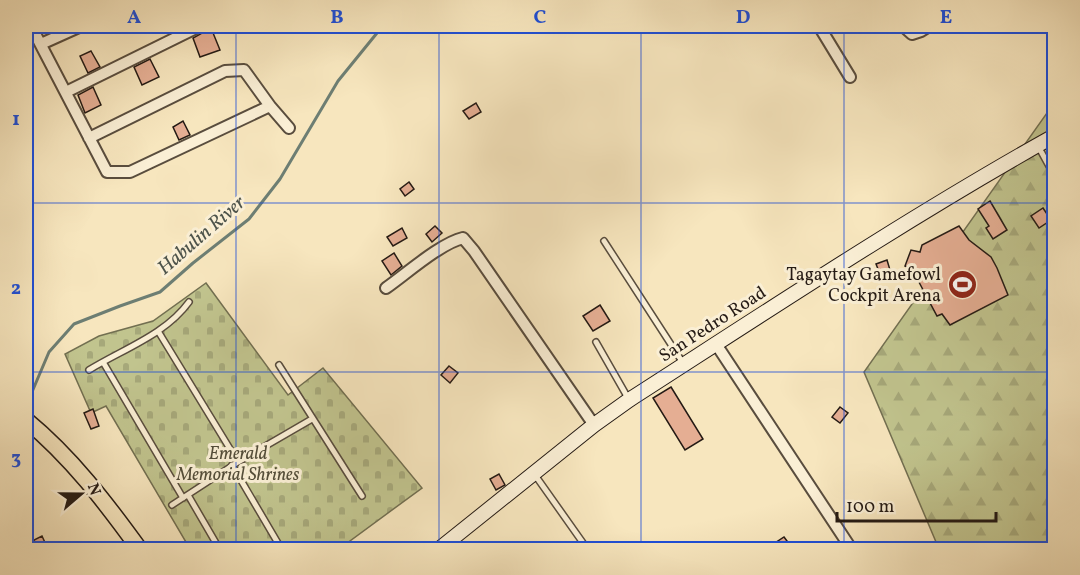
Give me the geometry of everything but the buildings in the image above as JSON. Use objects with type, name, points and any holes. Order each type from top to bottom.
[{"type":"main road","points":[[26,420],[70,461],[140,549]]},
{"type":"street","points":[[31,26],[107,172],[130,172],[270,106]]},
{"type":"street","points":[[41,44],[81,26]]},
{"type":"street","points":[[66,92],[200,26]]},
{"type":"street","points":[[819,26],[850,77]]},
{"type":"street","points":[[903,26],[912,34],[929,26]]},
{"type":"street","points":[[89,138],[225,71],[244,70],[289,128]]},
{"type":"street","name":"San Pedro Road","points":[[438,549],[594,425],[629,400],[892,232],[1054,136]]},
{"type":"street","points":[[386,288],[441,249],[463,238],[594,425]]},
{"type":"street","points":[[716,344],[846,546]]},
{"type":"lane","points":[[1038,146],[1054,175]]},
{"type":"lane","points":[[604,241],[684,365]]},
{"type":"lane","points":[[89,370],[158,331],[182,312],[189,302]]},
{"type":"lane","points":[[158,331],[282,549]]},
{"type":"lane","points":[[596,342],[629,400]]},
{"type":"lane","points":[[103,362],[220,549]]},
{"type":"lane","points":[[279,365],[362,496]]},
{"type":"lane","points":[[172,505],[235,464],[312,419]]},
{"type":"lane","points":[[534,473],[588,549]]},
{"type":"green space","points":[[1054,103],[1054,549],[939,549],[864,372]]},
{"type":"green space","name":"Emerald Memorial Shrines","points":[[206,283],[288,395],[323,368],[422,488],[339,549],[190,549],[106,406],[91,413],[65,354],[99,336],[153,321]]},
{"type":"waterway","name":"Habulin River","points":[[29,399],[49,352],[74,324],[160,292],[249,219],[280,179],[338,81],[377,33],[387,26]]},
{"type":"place","name":"Tagaytay Gamefowl Cockpit Arena","points":[[962,285]]}]
